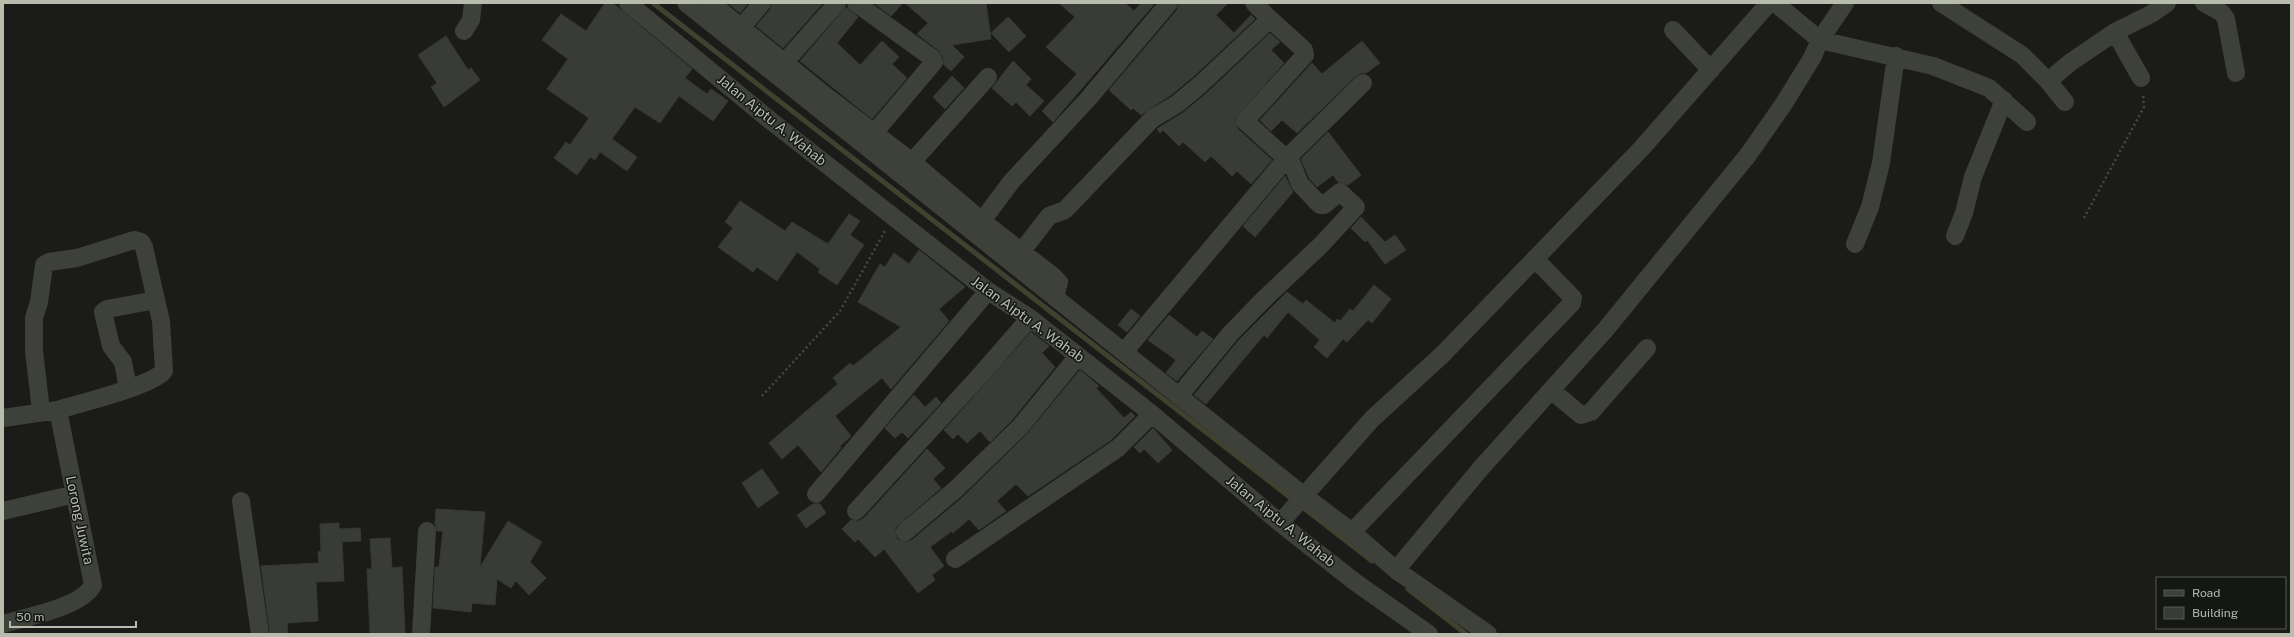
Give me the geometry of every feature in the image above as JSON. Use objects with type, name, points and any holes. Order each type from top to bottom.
[{"type":"street","points":[[464,31],[471,20],[473,3]]},
{"type":"street","name":"Jalan Aiptu A. Wahab","points":[[628,3],[771,121],[894,216],[988,292],[1030,318],[1152,414],[1355,582],[1429,634]]},
{"type":"street","points":[[686,3],[1180,396],[1301,498],[1352,532],[1396,570],[1488,634]]},
{"type":"street","points":[[711,3],[784,63],[912,162],[982,221],[1057,279],[1060,287],[1056,297]]},
{"type":"street","points":[[741,28],[762,3]]},
{"type":"street","points":[[784,63],[837,3]]},
{"type":"street","points":[[856,3],[907,38],[932,58],[934,62],[874,133]]},
{"type":"street","points":[[982,221],[1011,182],[1088,98],[1169,3]]},
{"type":"street","points":[[1180,396],[1240,323],[1355,210],[1355,206],[1340,192],[1327,203],[1320,205],[1300,184],[1293,167],[1286,159],[1245,121],[1305,55],[1304,50],[1254,3]]},
{"type":"street","points":[[1282,521],[1372,419],[1442,355],[1536,260],[1641,149],[1769,3]]},
{"type":"street","points":[[1775,3],[1820,40],[1896,56],[1933,66],[1989,88],[2027,122]]},
{"type":"street","points":[[1396,570],[1481,468],[1606,329],[1748,155],[1783,105],[1812,58],[1820,40],[1844,3]]},
{"type":"street","points":[[1941,3],[2022,55],[2048,81],[2065,102]]},
{"type":"street","points":[[2048,81],[2071,62],[2115,32],[2151,14],[2167,3]]},
{"type":"street","points":[[2204,3],[2222,13],[2226,19],[2236,73]]},
{"type":"street","points":[[1022,251],[1049,216],[1065,210],[1152,119],[1177,104],[1195,89],[1270,18]]},
{"type":"street","points":[[1673,30],[1711,70]]},
{"type":"street","points":[[2115,32],[2142,78]]},
{"type":"street","points":[[1855,244],[1870,208],[1881,163],[1896,56]]},
{"type":"street","points":[[912,162],[988,77]]},
{"type":"street","points":[[1124,352],[1286,159],[1363,83]]},
{"type":"street","points":[[1955,236],[1964,213],[1973,177],[2004,100]]},
{"type":"street","name":"Lorong Juwita","points":[[3,624],[76,602],[90,592],[93,585],[75,494],[49,411],[34,351],[34,318],[39,302],[44,265],[49,262],[83,256],[134,240],[139,241],[144,248],[156,300]]},
{"type":"street","points":[[1352,532],[1572,303],[1573,298],[1536,260]]},
{"type":"street","points":[[816,494],[988,292]]},
{"type":"street","points":[[3,418],[49,411],[128,388],[154,380],[164,371],[161,321],[156,300],[107,309],[103,312],[112,346],[123,362],[128,388]]},
{"type":"street","points":[[856,511],[984,372],[1030,318]]},
{"type":"street","points":[[1551,390],[1581,415],[1586,415],[1591,412],[1647,348]]},
{"type":"street","points":[[905,532],[956,489],[1020,427],[1078,356]]},
{"type":"street","points":[[955,559],[1118,448],[1152,414]]},
{"type":"street","points":[[3,511],[75,494]]},
{"type":"street","points":[[241,501],[260,634]]},
{"type":"street","points":[[421,634],[427,531]]},
{"type":"path","points":[[2084,218],[2144,107],[2142,78]]},
{"type":"path","points":[[762,396],[840,311],[894,216]]},
{"type":"building","points":[[605,3],[612,3],[619,8],[692,69],[685,78],[707,94],[711,89],[728,101],[713,121],[679,96],[660,123],[635,107],[612,139],[637,157],[627,171],[600,152],[595,160],[590,157],[577,175],[554,158],[566,142],[570,145],[589,118],[547,89],[568,59],[542,40],[561,14],[586,31]]},
{"type":"building","points":[[728,3],[748,3],[740,13]]},
{"type":"building","points":[[772,3],[823,3],[783,48],[756,26],[770,10]]},
{"type":"building","points":[[874,3],[903,3],[891,16]]},
{"type":"building","points":[[905,3],[986,3],[991,39],[952,45],[964,57],[951,71],[944,65],[943,57],[938,50],[917,34],[928,23]]},
{"type":"building","points":[[1059,3],[1125,3],[1134,11],[1141,3],[1155,3],[1053,122],[1042,111],[1077,74],[1046,47],[1075,17]]},
{"type":"building","points":[[1179,3],[1228,3],[1216,15],[1234,33],[1251,15],[1255,19],[1194,76],[1171,95],[1141,115],[1133,108],[1131,110],[1109,90],[1177,10]]},
{"type":"building","points":[[846,7],[858,17],[837,43],[860,65],[882,41],[899,57],[892,64],[907,78],[872,119],[800,61]]},
{"type":"building","points":[[1008,17],[1026,36],[1009,52],[991,33]]},
{"type":"building","points":[[1270,33],[1280,42],[1271,50],[1284,63],[1235,119],[1238,129],[1272,160],[1251,184],[1237,171],[1232,176],[1211,156],[1205,162],[1183,142],[1179,146],[1163,130],[1160,133],[1157,129],[1184,112],[1208,92]]},
{"type":"building","points":[[446,36],[468,70],[471,68],[480,80],[444,107],[431,87],[437,83],[418,55]]},
{"type":"building","points":[[1362,41],[1380,63],[1366,73],[1361,73],[1356,76],[1297,133],[1282,120],[1271,131],[1260,120],[1312,63],[1322,74]]},
{"type":"building","points":[[1013,61],[1031,79],[1026,85],[1044,101],[1030,116],[1016,102],[1012,106],[992,88]]},
{"type":"building","points":[[952,76],[964,88],[945,109],[933,97]]},
{"type":"building","points":[[1328,132],[1361,175],[1348,185],[1338,182],[1333,175],[1317,187],[1309,178],[1301,159]]},
{"type":"building","points":[[1285,176],[1293,192],[1255,237],[1243,226]]},
{"type":"building","points":[[740,201],[785,231],[792,222],[828,244],[849,214],[860,221],[850,235],[864,245],[837,285],[818,272],[820,269],[797,252],[777,281],[757,267],[753,272],[718,247],[733,228],[725,222]]},
{"type":"building","points":[[1361,217],[1385,242],[1395,235],[1406,250],[1385,264],[1367,240],[1365,242],[1351,228]]},
{"type":"building","points":[[919,250],[965,287],[939,309],[949,321],[891,389],[882,378],[835,416],[851,436],[840,446],[841,448],[821,472],[798,445],[782,459],[769,443],[838,384],[833,378],[850,363],[853,366],[901,327],[858,302],[880,264],[885,267],[894,253],[909,264]]},
{"type":"building","points":[[1374,285],[1391,299],[1372,323],[1368,320],[1347,342],[1343,339],[1327,358],[1314,347],[1320,340],[1288,312],[1267,338],[1264,335],[1206,404],[1194,395],[1238,341],[1287,292],[1303,304],[1306,300],[1335,323],[1337,319],[1340,321],[1350,309],[1353,311]]},
{"type":"building","points":[[1131,309],[1140,316],[1127,332],[1118,325]]},
{"type":"building","points":[[1169,315],[1197,337],[1202,331],[1213,339],[1177,381],[1166,373],[1176,360],[1148,340]]},
{"type":"building","points":[[1031,332],[1049,346],[1042,353],[1055,367],[1012,420],[990,442],[980,431],[967,443],[958,434],[953,439],[944,430]]},
{"type":"building","points":[[1080,370],[1099,386],[1096,388],[1124,418],[1131,412],[1135,416],[1111,440],[1028,496],[1016,484],[997,501],[1006,511],[979,530],[969,519],[953,533],[952,531],[930,547],[944,566],[932,575],[935,580],[918,593],[884,549],[875,557],[858,539],[855,542],[842,529],[851,520],[859,521],[864,518],[927,449],[945,468],[933,479],[941,488],[895,528],[897,539],[906,542],[912,540],[963,497],[1027,434]]},
{"type":"building","points":[[914,395],[925,407],[936,397],[941,403],[908,438],[902,432],[895,438],[885,428]]},
{"type":"building","points":[[1153,428],[1172,450],[1158,463],[1144,449],[1140,453],[1134,447]]},
{"type":"building","points":[[762,469],[779,493],[758,508],[742,483]]},
{"type":"building","points":[[813,504],[820,504],[826,513],[806,528],[797,515]]},
{"type":"building","points":[[436,509],[485,512],[480,567],[508,521],[542,542],[530,562],[546,578],[529,595],[516,581],[511,588],[497,579],[495,605],[472,603],[471,612],[433,608],[435,567],[439,567],[443,531],[437,531],[435,524]]},
{"type":"building","points":[[339,523],[339,529],[360,528],[361,541],[342,542],[344,581],[316,582],[318,621],[287,623],[288,634],[270,634],[261,566],[319,563],[318,552],[321,551],[320,524]]},
{"type":"building","points":[[390,538],[392,568],[402,567],[405,634],[370,634],[367,569],[372,569],[370,539]]},
{"type":"waterway","points":[[653,3],[1372,561]]},
{"type":"waterway","points":[[1408,589],[1466,634]]}]
